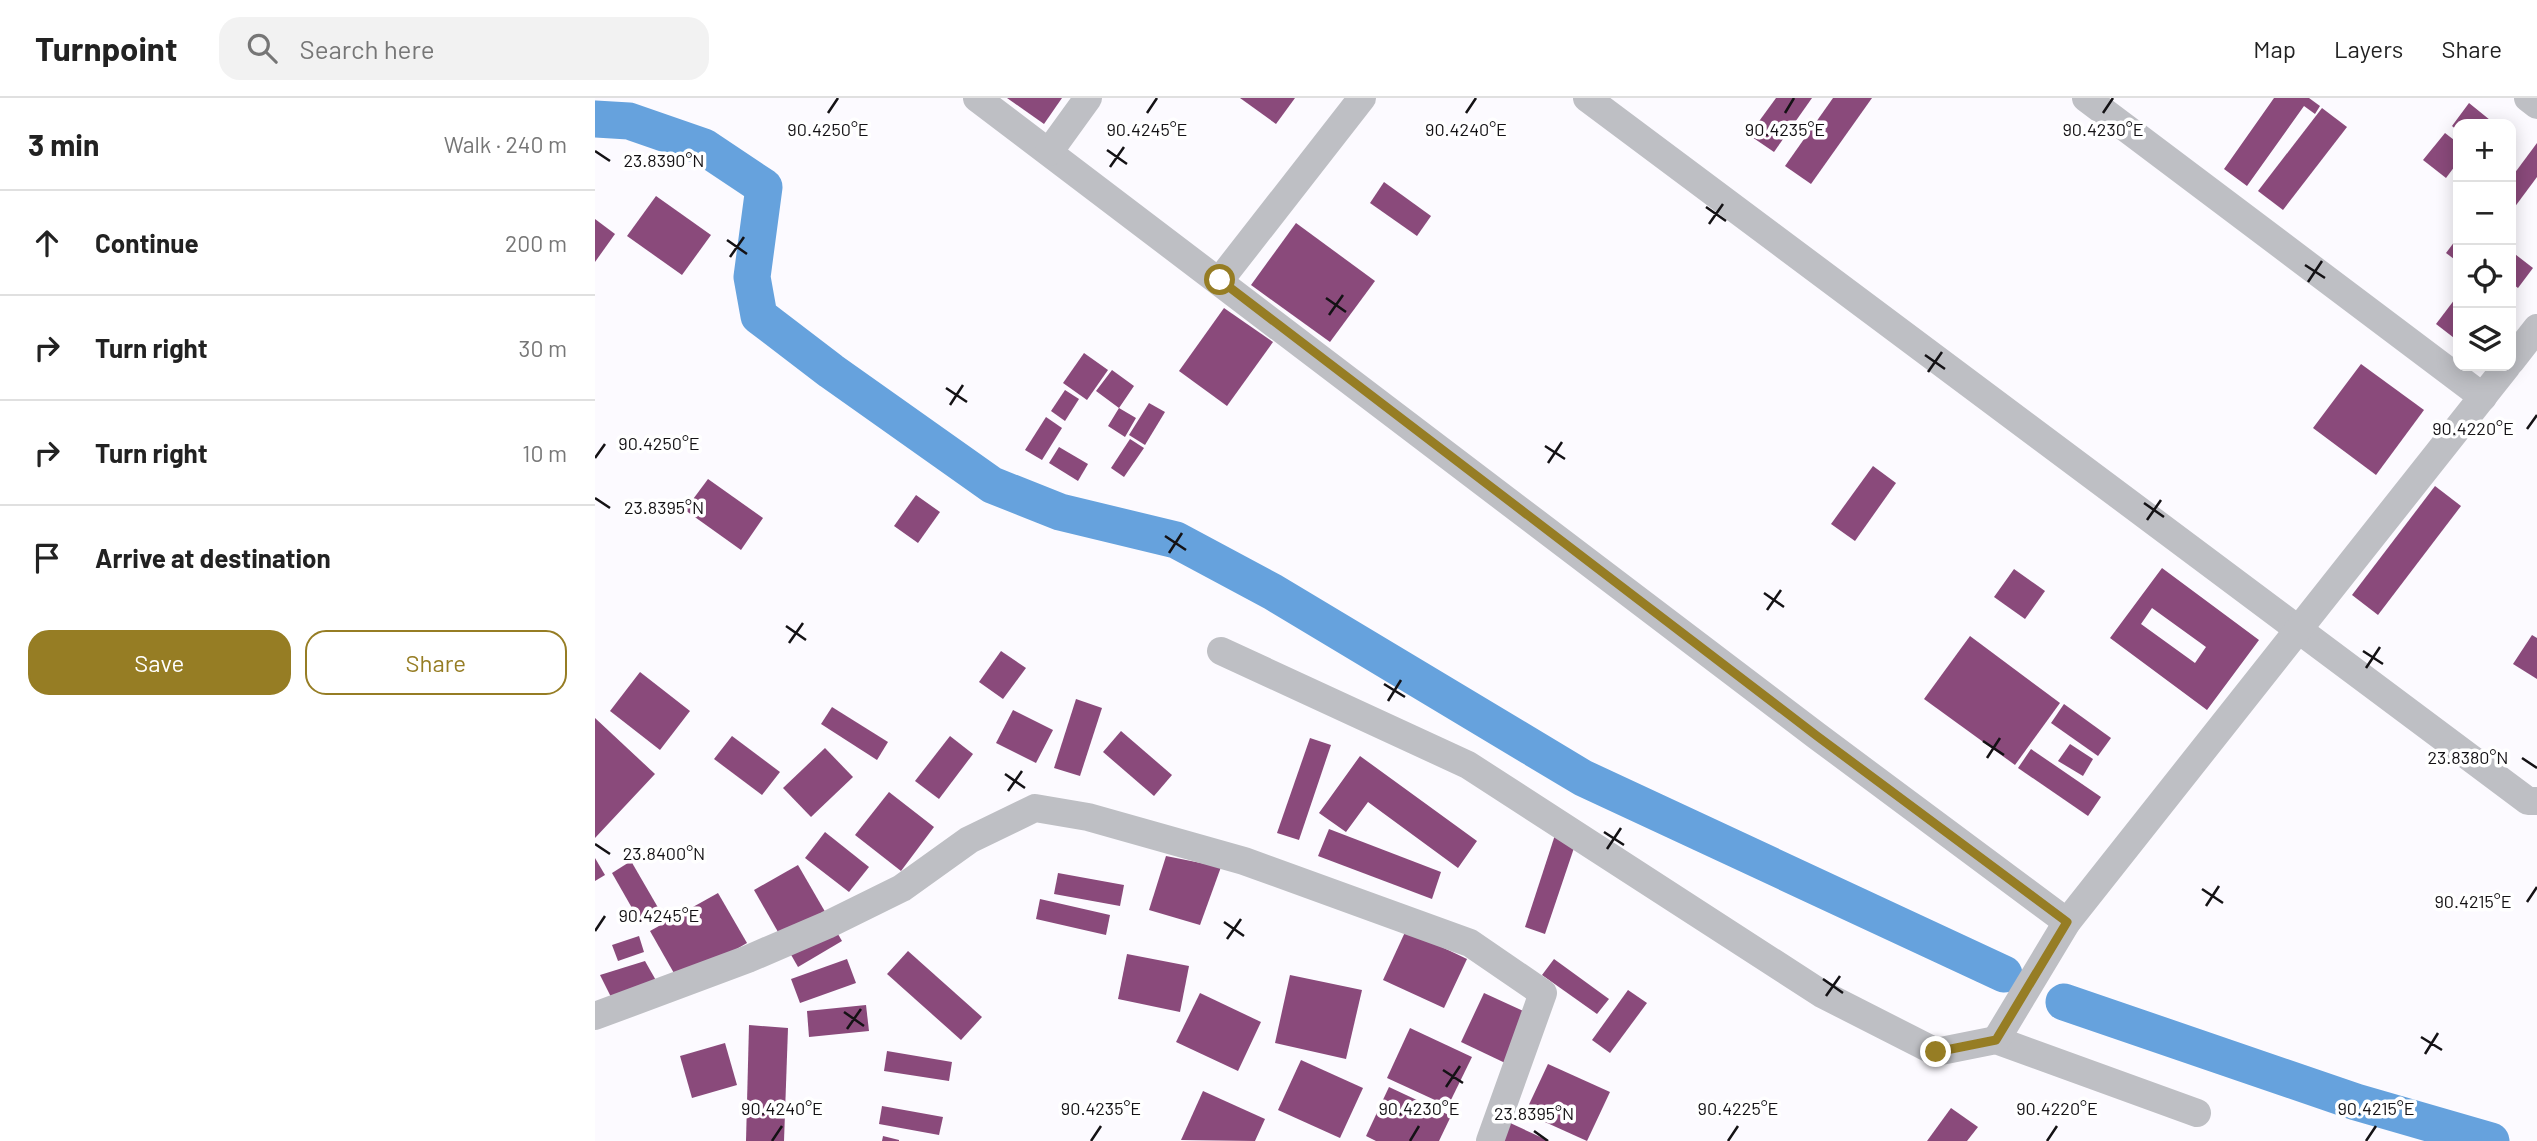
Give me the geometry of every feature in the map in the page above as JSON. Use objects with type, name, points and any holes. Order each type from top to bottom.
[{"type":"street","points":[[977,98],[1220,280],[1795,720],[2067,922]]},
{"type":"street","points":[[1049,152],[1088,98]]},
{"type":"street","points":[[1220,280],[1362,98]]},
{"type":"street","points":[[1587,98],[2528,801],[2537,801]]},
{"type":"street","points":[[2086,98],[2483,397]]},
{"type":"street","points":[[2528,98],[2537,105]]},
{"type":"street","points":[[2516,355],[2537,328]]},
{"type":"street","points":[[1996,1040],[2067,922],[2297,628],[2503,371]]},
{"type":"street","points":[[1221,651],[1468,765],[1822,993],[1936,1052],[1996,1040],[2197,1113]]},
{"type":"street","points":[[595,1016],[698,979],[827,925],[902,888],[969,839],[1035,808],[1088,817],[1244,861],[1470,943],[1543,993],[1490,1141]]},
{"type":"building","points":[[1007,98],[1062,98],[1044,124]]},
{"type":"building","points":[[1240,98],[1295,98],[1276,124]]},
{"type":"building","points":[[1776,98],[1812,98],[1774,152],[1749,135]]},
{"type":"building","points":[[1833,98],[1872,98],[1811,184],[1785,166]]},
{"type":"building","points":[[2274,98],[2309,98],[2320,106],[2315,114],[2304,106],[2247,186],[2224,169]]},
{"type":"building","points":[[2469,103],[2489,119],[2457,119]]},
{"type":"building","points":[[2322,108],[2347,127],[2283,210],[2258,191]]},
{"type":"building","points":[[2445,133],[2453,139],[2453,169],[2446,178],[2423,160]]},
{"type":"building","points":[[2537,143],[2537,177],[2516,205],[2516,171]]},
{"type":"building","points":[[1384,182],[1431,216],[1417,236],[1370,203]]},
{"type":"building","points":[[656,196],[711,235],[682,275],[627,236]]},
{"type":"building","points":[[595,219],[615,234],[595,262]]},
{"type":"building","points":[[1296,223],[1375,281],[1330,342],[1251,285]]},
{"type":"building","points":[[2453,244],[2453,258],[2446,253]]},
{"type":"building","points":[[2516,255],[2533,268],[2518,288],[2516,287]]},
{"type":"building","points":[[2453,302],[2453,337],[2436,324]]},
{"type":"building","points":[[1224,308],[1273,342],[1227,406],[1179,371]]},
{"type":"building","points":[[1084,353],[1108,370],[1087,400],[1063,383]]},
{"type":"building","points":[[2361,364],[2424,410],[2376,475],[2313,428]]},
{"type":"building","points":[[1112,370],[1134,386],[1119,408],[1096,391]]},
{"type":"building","points":[[1065,390],[1079,399],[1065,421],[1051,411]]},
{"type":"building","points":[[1149,403],[1165,412],[1145,445],[1129,435]]},
{"type":"building","points":[[1119,408],[1136,418],[1125,437],[1108,426]]},
{"type":"building","points":[[1046,417],[1062,428],[1042,460],[1025,450]]},
{"type":"building","points":[[1130,439],[1144,448],[1124,477],[1111,468]]},
{"type":"building","points":[[1059,447],[1088,464],[1078,481],[1049,463]]},
{"type":"building","points":[[1873,466],[1896,483],[1855,541],[1831,524]]},
{"type":"building","points":[[708,479],[763,518],[741,550],[685,510]]},
{"type":"building","points":[[2435,486],[2461,506],[2378,615],[2352,595]]},
{"type":"building","points":[[916,495],[940,512],[918,543],[894,526]]},
{"type":"building","points":[[2162,568],[2259,640],[2207,710],[2110,638]],"holes":[[[2152,608],[2206,647],[2195,663],[2141,624]]]},
{"type":"building","points":[[2014,569],[2045,591],[2025,619],[1994,597]]},
{"type":"building","points":[[2532,635],[2537,638],[2537,679],[2513,664]]},
{"type":"building","points":[[1970,636],[2060,703],[2015,765],[1924,699]]},
{"type":"building","points":[[1001,651],[1026,668],[1003,699],[979,682]]},
{"type":"building","points":[[640,672],[690,711],[660,750],[610,711]]},
{"type":"building","points":[[1076,699],[1102,708],[1080,776],[1054,768]]},
{"type":"building","points":[[2064,704],[2111,738],[2098,756],[2051,723]]},
{"type":"building","points":[[832,707],[888,742],[877,760],[821,724]]},
{"type":"building","points":[[1013,710],[1053,730],[1036,763],[996,743]]},
{"type":"building","points":[[595,718],[655,774],[595,838]]},
{"type":"building","points":[[1121,731],[1172,775],[1154,796],[1103,752]]},
{"type":"building","points":[[732,736],[780,772],[762,795],[714,759]]},
{"type":"building","points":[[950,736],[973,754],[939,799],[915,781]]},
{"type":"building","points":[[1310,738],[1331,745],[1299,840],[1277,833]]},
{"type":"building","points":[[2070,744],[2093,759],[2083,776],[2058,761]]},
{"type":"building","points":[[825,748],[853,777],[811,817],[783,788]]},
{"type":"building","points":[[2031,749],[2101,797],[2088,816],[2018,768]]},
{"type":"building","points":[[1360,756],[1477,841],[1458,868],[1368,802],[1346,832],[1319,813]]},
{"type":"building","points":[[889,792],[934,827],[901,871],[855,835]]},
{"type":"building","points":[[1329,829],[1441,872],[1432,899],[1318,856]]},
{"type":"building","points":[[825,832],[869,867],[849,892],[805,858]]},
{"type":"building","points":[[1555,835],[1576,842],[1545,934],[1525,927]]},
{"type":"building","points":[[1166,856],[1221,867],[1200,925],[1149,910]]},
{"type":"building","points":[[595,858],[605,875],[595,881]]},
{"type":"building","points":[[631,861],[660,911],[640,922],[612,873]]},
{"type":"building","points":[[798,865],[842,941],[798,967],[754,890]]},
{"type":"building","points":[[1058,873],[1124,885],[1120,906],[1054,894]]},
{"type":"building","points":[[718,893],[747,943],[679,982],[650,931]]},
{"type":"building","points":[[1040,899],[1110,915],[1106,935],[1036,919]]},
{"type":"building","points":[[1406,930],[1467,959],[1444,1008],[1383,980]]},
{"type":"building","points":[[639,936],[644,952],[618,961],[612,945]]},
{"type":"building","points":[[908,951],[982,1017],[961,1040],[887,974]]},
{"type":"building","points":[[1127,954],[1189,966],[1180,1012],[1118,999]]},
{"type":"building","points":[[847,959],[856,983],[800,1003],[791,979]]},
{"type":"building","points":[[1554,959],[1609,999],[1597,1014],[1542,975]]},
{"type":"building","points":[[645,961],[658,984],[612,999],[600,975]]},
{"type":"building","points":[[1290,975],[1362,990],[1346,1059],[1275,1043]]},
{"type":"building","points":[[1628,990],[1647,1003],[1610,1053],[1592,1040]]},
{"type":"building","points":[[1200,993],[1261,1022],[1238,1071],[1176,1042]]},
{"type":"building","points":[[1484,993],[1545,1021],[1522,1071],[1461,1042]]},
{"type":"building","points":[[866,1005],[869,1031],[809,1037],[807,1011]]},
{"type":"building","points":[[749,1025],[788,1028],[784,1141],[746,1141]]},
{"type":"building","points":[[1410,1028],[1472,1057],[1448,1106],[1387,1078]]},
{"type":"building","points":[[725,1043],[737,1085],[692,1098],[680,1056]]},
{"type":"building","points":[[887,1051],[952,1062],[949,1081],[884,1071]]},
{"type":"building","points":[[1301,1060],[1363,1088],[1340,1138],[1278,1110]]},
{"type":"building","points":[[1548,1064],[1610,1092],[1587,1141],[1525,1113]]},
{"type":"building","points":[[1389,1087],[1451,1116],[1439,1141],[1376,1141],[1366,1136]]},
{"type":"building","points":[[1203,1091],[1265,1119],[1255,1141],[1181,1140]]},
{"type":"building","points":[[882,1106],[943,1117],[939,1135],[879,1124]]},
{"type":"building","points":[[1951,1108],[1978,1127],[1967,1141],[1927,1141]]},
{"type":"building","points":[[1495,1116],[1549,1141],[1483,1141]]},
{"type":"building","points":[[883,1136],[899,1140],[899,1141],[882,1141]]},
{"type":"waterway","points":[[595,119],[629,121],[704,147],[764,187],[752,277],[759,316],[831,371],[992,485],[1060,512],[1176,540],[1273,592],[1583,778],[2004,974]]},
{"type":"waterway","points":[[2064,1002],[2356,1102],[2491,1141]]},
{"type":"route","points":[[1220,280],[1817,736],[2067,922],[1996,1040],[1936,1052]]}]
